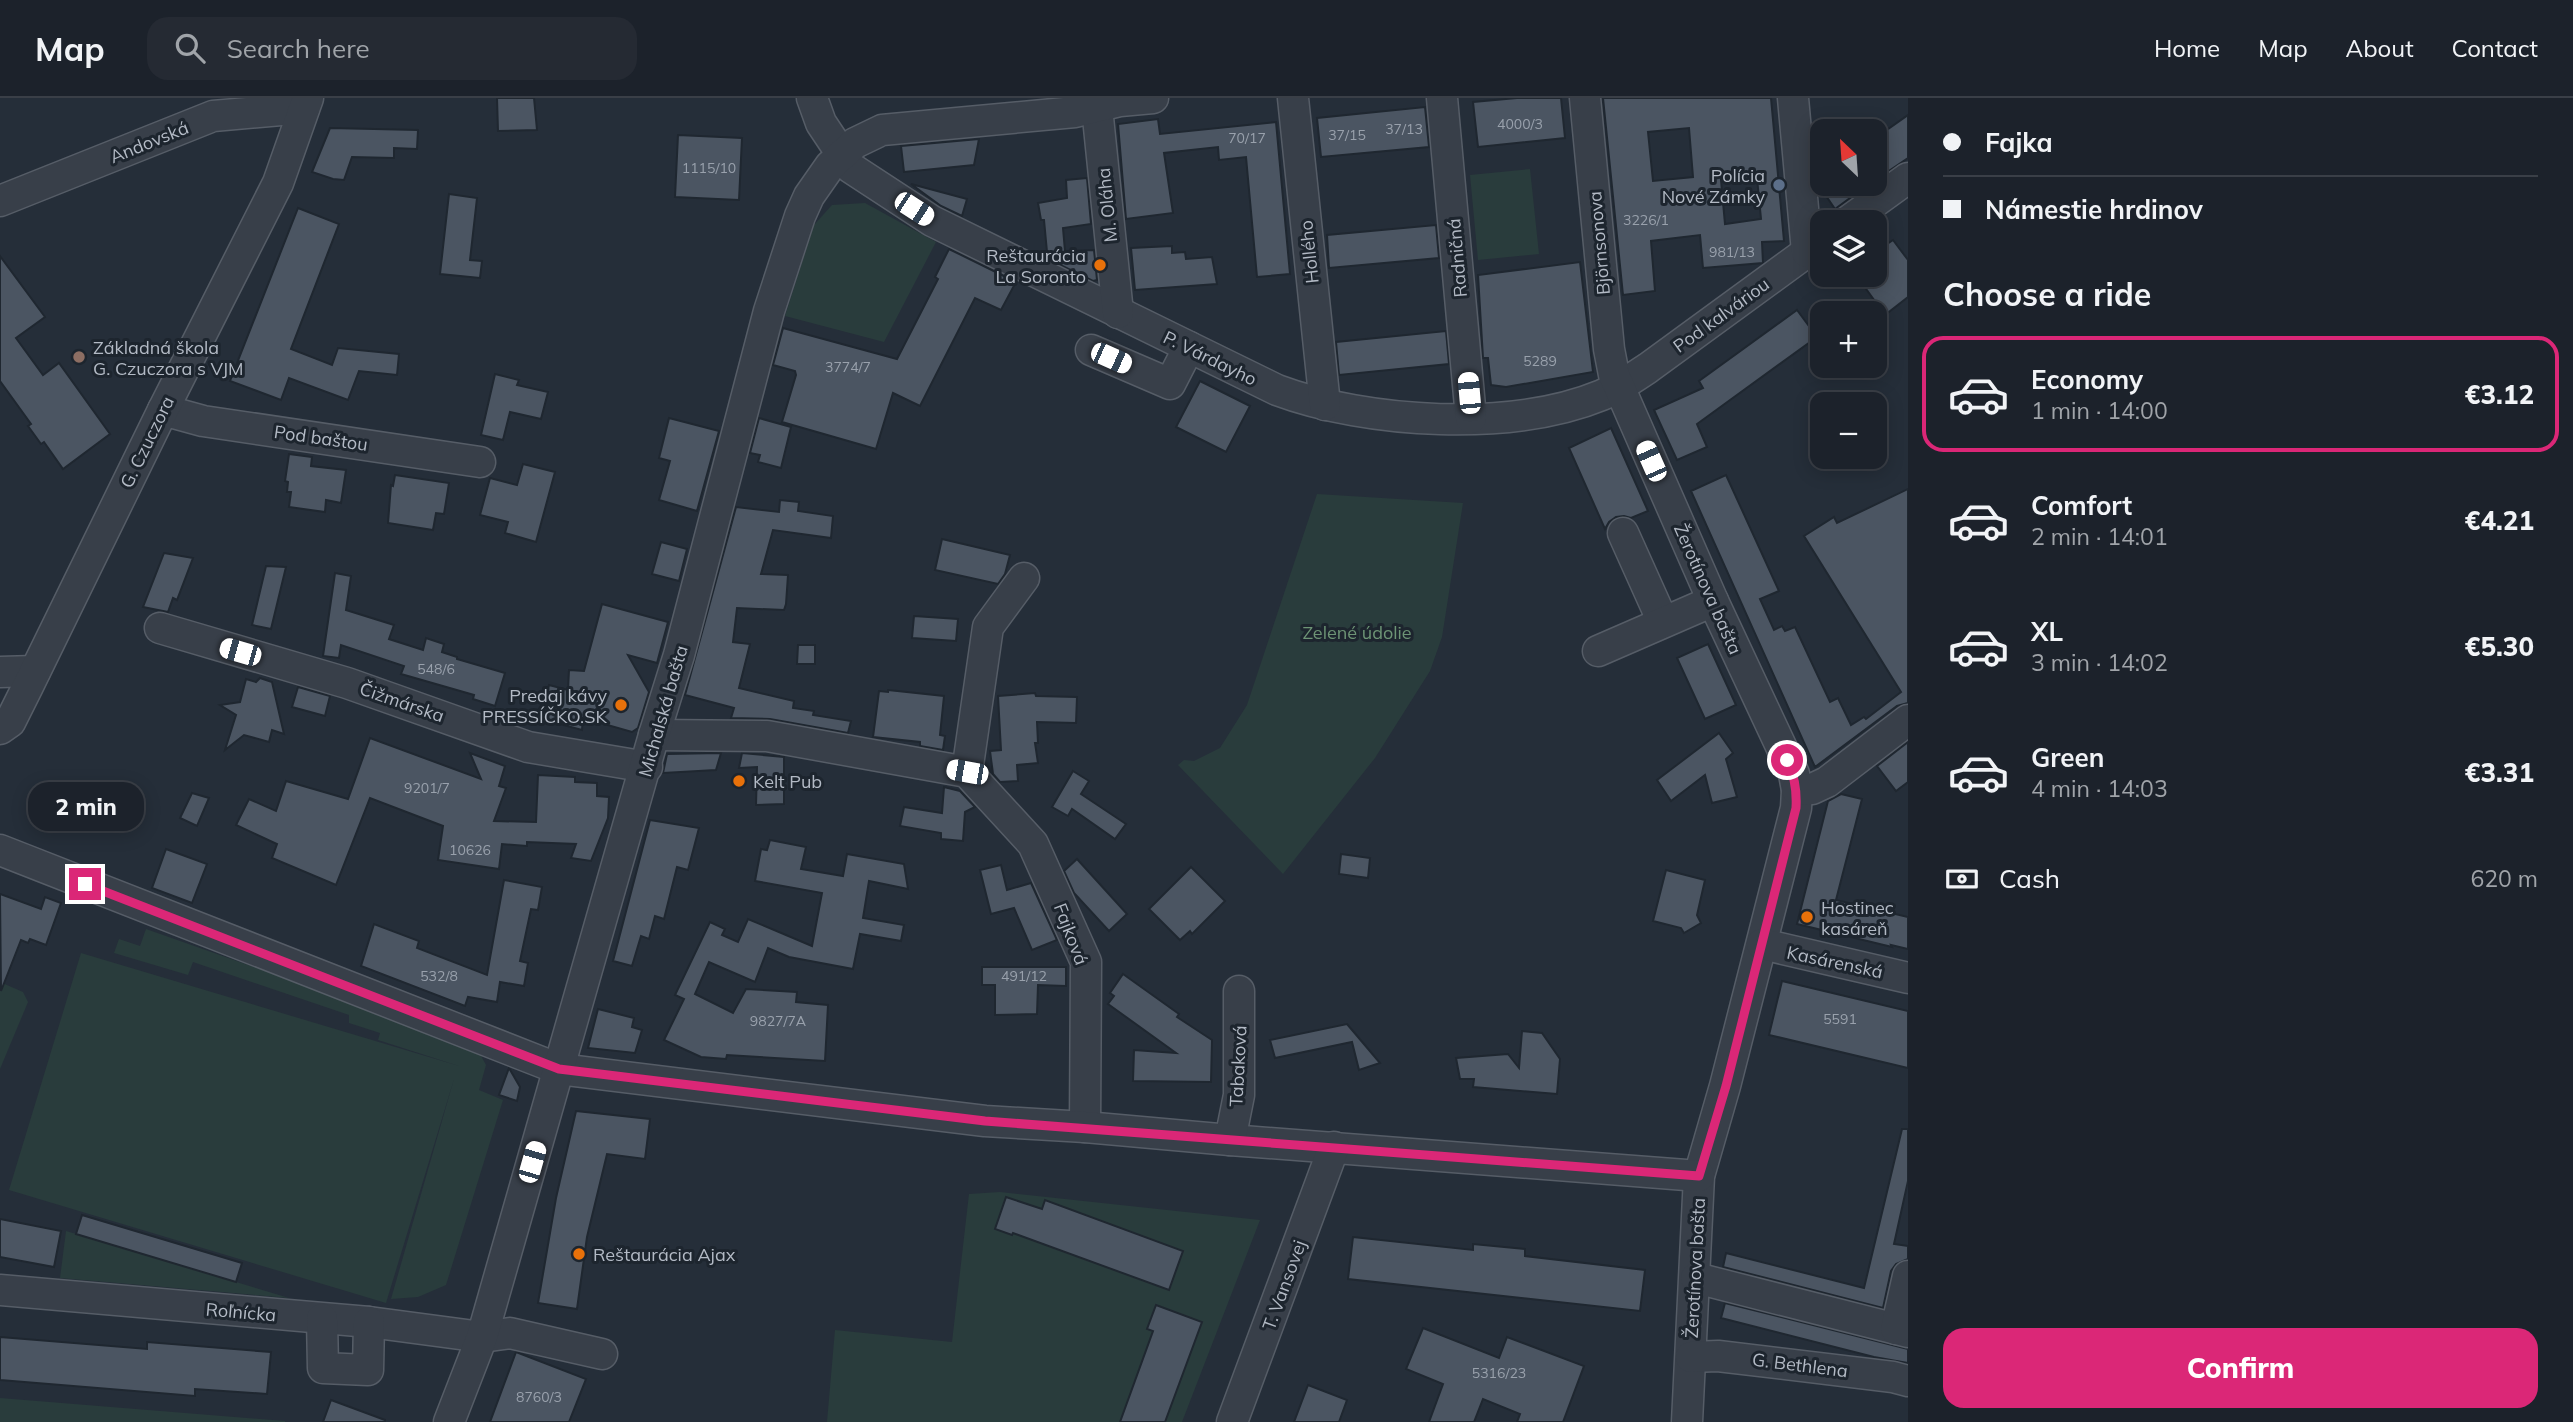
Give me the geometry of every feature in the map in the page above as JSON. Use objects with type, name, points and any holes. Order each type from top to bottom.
[{"type":"street","points":[[812,98],[821,123],[840,155]]},
{"type":"street","name":"Michalská bašta","points":[[449,1422],[482,1336],[679,655],[769,311],[809,196],[840,155],[855,143],[882,130],[1075,112],[1097,103],[1153,98]]},
{"type":"street","name":"Hollého","points":[[1293,98],[1325,405]]},
{"type":"street","name":"Radničná","points":[[1442,98],[1471,418]]},
{"type":"street","name":"Björnsonova","points":[[1585,98],[1609,349],[1618,387]]},
{"type":"street","points":[[1793,98],[1810,212]]},
{"type":"street","name":"Andovská","points":[[0,201],[205,107],[306,103]]},
{"type":"street","name":"G. Czuczora","points":[[0,729],[10,722],[278,183],[306,103]]},
{"type":"street","name":"M. Oláha","points":[[1097,103],[1118,313]]},
{"type":"street","name":"P. Várdayho","points":[[840,155],[851,169],[932,221],[1277,390],[1325,405],[1385,415],[1471,418],[1510,416],[1587,400],[1618,387]]},
{"type":"street","points":[[1863,210],[1908,177]]},
{"type":"street","name":"Pod kalváriou","points":[[1618,387],[1810,250]]},
{"type":"street","points":[[1091,350],[1170,384],[1189,347]]},
{"type":"street","name":"Žerotínova bašta","points":[[1618,387],[1713,601],[1794,774],[1797,790],[1796,808],[1762,944],[1699,1176],[1687,1422]]},
{"type":"street","name":"Pod baštou","points":[[163,410],[202,421],[480,462]]},
{"type":"street","points":[[1623,533],[1663,622]]},
{"type":"street","points":[[654,736],[767,736],[967,772],[988,627],[1024,578]]},
{"type":"street","points":[[1598,651],[1713,601]]},
{"type":"street","name":"Čižmárska","points":[[160,628],[348,683],[528,747],[647,767]]},
{"type":"street","points":[[0,671],[35,671]]},
{"type":"street","points":[[1797,790],[1812,789],[1827,782],[1908,720]]},
{"type":"street","name":"Fajková","points":[[967,772],[1033,844],[1086,962],[1085,1127]]},
{"type":"street","points":[[13,850],[559,1069],[985,1121],[1699,1176]]},
{"type":"street","name":"Kasárenská","points":[[1762,944],[1908,978]]},
{"type":"street","name":"Tabaková","points":[[1230,1140],[1239,1095],[1240,990]]},
{"type":"street","name":"T. Vansovej","points":[[1232,1422],[1334,1147]]},
{"type":"street","points":[[1696,1278],[1902,1331],[1908,1276]]},
{"type":"street","name":"Roľnícka","points":[[0,1290],[369,1322],[482,1336],[510,1333],[602,1354]]},
{"type":"street","points":[[322,1319],[323,1368],[368,1370],[369,1322]]},
{"type":"street","name":"G. Bethlena","points":[[1691,1357],[1718,1356],[1908,1381]]},
{"type":"green space","points":[[1530,169],[1539,254],[1478,260],[1470,175]]},
{"type":"green space","points":[[865,203],[936,242],[884,342],[785,316],[814,225],[832,205]]},
{"type":"green space","name":"Zelené údolie","points":[[1317,494],[1463,503],[1442,637],[1430,671],[1375,758],[1283,874],[1178,765],[1184,760],[1194,761],[1220,748],[1247,705]]},
{"type":"green space","points":[[146,929],[475,1045],[486,1065],[479,1090],[503,1100],[446,1285],[418,1297],[391,1299],[454,1079],[386,1303],[9,1190],[81,953],[459,1066],[378,1040],[380,1033],[349,1023],[349,1015],[193,962],[188,975],[114,953],[119,939],[140,946]]},
{"type":"green space","points":[[0,982],[23,992],[28,1002],[0,1069]]},
{"type":"green space","points":[[1000,1192],[1260,1220],[1182,1422],[827,1422],[835,1330],[952,1342],[969,1194]]},
{"type":"green space","points":[[66,1231],[289,1298],[60,1278]]},
{"type":"green space","points":[[0,1398],[285,1421],[285,1422],[0,1422]]},
{"type":"building","points":[[497,98],[534,98],[537,130],[498,131]]},
{"type":"building","points":[[1561,98],[1565,138],[1478,147],[1473,102]]},
{"type":"building","points":[[1603,98],[1771,98],[1784,241],[1762,242],[1763,263],[1703,268],[1700,235],[1651,241],[1655,291],[1623,295]],"holes":[[[1689,128],[1693,177],[1653,181],[1648,132]],[[1757,178],[1761,219],[1725,224],[1721,180]]]},
{"type":"building","points":[[1425,107],[1429,147],[1321,157],[1317,118]]},
{"type":"building","points":[[1908,115],[1908,158],[1887,172],[1887,130]]},
{"type":"building","points":[[1158,119],[1160,134],[1276,122],[1290,274],[1257,277],[1246,157],[1219,160],[1218,147],[1164,153],[1173,213],[1126,219],[1118,124]]},
{"type":"building","points":[[330,128],[418,130],[417,149],[394,148],[394,158],[352,157],[344,180],[333,179],[312,172]]},
{"type":"building","points":[[678,135],[742,138],[739,200],[675,197]]},
{"type":"building","points":[[979,139],[974,165],[904,172],[901,146]]},
{"type":"building","points":[[1087,178],[1091,224],[1063,228],[1065,251],[1094,250],[1097,280],[1093,281],[1036,253],[1047,252],[1044,220],[1041,220],[1038,203],[1067,198],[1066,180]]},
{"type":"building","points":[[911,184],[967,199],[962,216],[941,206]]},
{"type":"building","points":[[449,194],[477,198],[470,260],[482,261],[480,278],[440,274]]},
{"type":"building","points":[[1826,196],[1853,196],[1835,209]]},
{"type":"building","points":[[298,208],[339,224],[291,349],[332,365],[338,348],[399,354],[397,375],[359,371],[348,400],[289,378],[281,400],[230,381]]},
{"type":"building","points":[[1436,225],[1439,258],[1329,268],[1327,235]]},
{"type":"building","points":[[1893,240],[1908,260],[1908,297],[1887,313],[1887,301],[1875,301],[1865,287],[1887,287],[1887,244]]},
{"type":"building","points":[[1172,246],[1172,253],[1185,252],[1186,259],[1212,257],[1217,284],[1135,290],[1131,248]]},
{"type":"building","points":[[949,249],[1016,282],[1001,310],[975,298],[920,406],[893,393],[876,449],[782,422],[796,375],[795,371],[773,365],[783,328],[897,359],[938,279],[935,277]]},
{"type":"building","points":[[0,256],[45,317],[16,338],[43,375],[59,363],[110,434],[63,469],[44,442],[41,444],[28,426],[31,424],[0,381]]},
{"type":"building","points":[[1580,262],[1593,372],[1506,387],[1491,385],[1488,358],[1483,358],[1478,275]]},
{"type":"building","points":[[1797,310],[1810,328],[1810,342],[1697,424],[1707,447],[1677,460],[1654,410],[1703,388],[1699,381]]},
{"type":"building","points":[[1446,331],[1449,364],[1339,375],[1336,342]]},
{"type":"building","points":[[495,374],[519,380],[517,385],[548,392],[541,419],[510,412],[503,440],[481,435]]},
{"type":"building","points":[[1200,381],[1250,406],[1226,452],[1176,427]]},
{"type":"building","points":[[669,418],[719,431],[697,511],[659,500],[670,461],[659,458]]},
{"type":"building","points":[[759,418],[791,427],[781,468],[758,462],[760,455],[750,453]]},
{"type":"building","points":[[1611,428],[1648,511],[1631,518],[1616,517],[1605,529],[1569,448]]},
{"type":"building","points":[[289,454],[312,457],[311,466],[346,470],[341,503],[326,500],[325,512],[289,507],[291,492],[287,492],[288,482],[285,481]]},
{"type":"building","points":[[523,464],[555,472],[536,542],[505,533],[508,522],[480,515],[490,478],[517,485]]},
{"type":"building","points":[[395,475],[449,483],[444,514],[436,513],[433,530],[388,523],[391,485],[393,486]]},
{"type":"building","points":[[1726,475],[1779,591],[1760,599],[1774,630],[1782,626],[1785,631],[1795,627],[1830,702],[1838,698],[1851,725],[1864,717],[1866,719],[1901,692],[1804,536],[1834,517],[1837,523],[1908,489],[1908,703],[1897,706],[1815,767],[1691,491]]},
{"type":"building","points":[[780,500],[799,502],[798,511],[833,516],[831,538],[773,530],[761,574],[788,575],[786,604],[784,610],[737,608],[733,642],[750,644],[739,688],[794,701],[793,708],[814,711],[813,715],[851,721],[848,733],[770,719],[731,718],[734,708],[685,695],[736,507],[779,512]]},
{"type":"building","points":[[942,539],[1010,555],[1005,574],[998,584],[935,570]]},
{"type":"building","points":[[661,542],[687,549],[679,581],[652,574]]},
{"type":"building","points":[[164,553],[193,558],[177,600],[173,598],[168,612],[143,607]]},
{"type":"building","points":[[266,566],[286,567],[271,629],[252,625]]},
{"type":"building","points":[[335,573],[351,576],[346,610],[394,625],[389,639],[423,650],[426,638],[444,644],[442,652],[457,659],[505,673],[495,706],[473,699],[474,695],[401,674],[404,666],[341,645],[339,658],[323,656]]},
{"type":"building","points":[[602,604],[668,622],[657,663],[628,655],[649,692],[638,728],[632,732],[583,718],[582,730],[541,719],[542,692],[547,693],[549,685],[568,690],[569,670],[584,671]]},
{"type":"building","points":[[914,616],[958,619],[956,641],[912,638]]},
{"type":"building","points":[[1708,644],[1736,705],[1705,719],[1677,658]]},
{"type":"building","points":[[798,645],[815,645],[815,664],[797,664]]},
{"type":"building","points":[[260,678],[272,682],[284,734],[272,730],[269,742],[244,735],[225,750],[236,715],[220,705],[240,702],[246,679],[256,682]]},
{"type":"building","points":[[298,687],[330,696],[325,716],[292,707]]},
{"type":"building","points":[[879,691],[944,696],[940,735],[945,736],[943,750],[920,746],[920,742],[873,737]]},
{"type":"building","points":[[1035,693],[1036,696],[1077,697],[1076,723],[1037,722],[1038,743],[1035,743],[1038,763],[1017,765],[1018,781],[1000,782],[993,774],[990,751],[1001,750],[998,696]]},
{"type":"building","points":[[1719,733],[1733,753],[1726,759],[1737,797],[1712,803],[1705,775],[1671,801],[1657,780]]},
{"type":"building","points":[[370,738],[481,779],[470,753],[505,766],[499,786],[506,788],[494,821],[536,822],[538,775],[575,777],[575,782],[597,783],[597,796],[609,797],[608,818],[591,861],[571,858],[576,844],[527,842],[527,846],[502,844],[499,869],[438,860],[443,826],[370,798],[336,885],[272,858],[277,844],[236,825],[249,799],[276,811],[286,781],[348,799]]},
{"type":"building","points":[[1908,742],[1908,782],[1896,791],[1877,766]]},
{"type":"building","points":[[721,753],[716,770],[663,773],[667,754]]},
{"type":"building","points":[[742,753],[784,757],[784,804],[756,805],[757,767],[739,768]]},
{"type":"building","points":[[1073,771],[1089,781],[1081,794],[1126,824],[1115,839],[1072,809],[1068,816],[1052,807]]},
{"type":"building","points":[[944,787],[960,791],[975,807],[965,812],[963,841],[941,839],[941,833],[900,826],[904,807],[942,813]]},
{"type":"building","points":[[192,793],[209,798],[197,826],[180,818]]},
{"type":"building","points":[[1841,794],[1862,799],[1836,900],[1908,917],[1908,949],[1797,924],[1828,801]]},
{"type":"building","points":[[650,820],[699,828],[688,870],[677,867],[664,919],[655,916],[649,939],[641,936],[632,966],[613,961]]},
{"type":"building","points":[[770,840],[806,847],[801,869],[843,876],[847,854],[904,864],[908,889],[869,881],[863,918],[904,925],[901,941],[860,934],[853,969],[789,957],[768,948],[755,982],[709,962],[695,994],[733,1013],[746,989],[797,992],[796,1002],[828,1005],[825,1061],[727,1055],[726,1059],[701,1057],[664,1040],[684,999],[675,995],[710,922],[725,929],[722,935],[738,942],[748,919],[812,946],[822,893],[755,881],[761,849],[767,850]]},
{"type":"building","points":[[166,849],[207,864],[192,903],[152,888]]},
{"type":"building","points":[[1341,854],[1370,858],[1368,878],[1339,874]]},
{"type":"building","points":[[1077,859],[1127,914],[1109,931],[1074,893],[1064,871]]},
{"type":"building","points":[[1001,865],[1007,890],[1031,883],[1057,940],[1032,950],[1014,908],[991,914],[980,870]]},
{"type":"building","points":[[1191,867],[1225,901],[1192,934],[1190,931],[1180,940],[1149,909]]},
{"type":"building","points":[[1666,870],[1705,880],[1697,915],[1701,923],[1684,933],[1681,928],[1653,921]]},
{"type":"building","points":[[504,880],[542,887],[538,910],[531,909],[520,961],[528,963],[524,986],[500,982],[497,1002],[468,997],[465,1006],[361,966],[374,924],[419,941],[417,948],[487,975]]},
{"type":"building","points":[[0,894],[41,909],[45,897],[61,903],[46,945],[30,939],[28,943],[21,940],[1,991]]},
{"type":"building","points":[[982,967],[1066,967],[1066,986],[1038,985],[1037,1014],[995,1015],[995,985],[982,985]]},
{"type":"building","points":[[1123,974],[1179,1014],[1177,1017],[1212,1040],[1211,1082],[1133,1081],[1134,1050],[1176,1053],[1108,1004],[1114,996],[1110,993]]},
{"type":"building","points":[[1782,981],[1908,1011],[1908,1068],[1769,1035]]},
{"type":"building","points":[[598,1009],[634,1018],[632,1027],[642,1030],[635,1053],[588,1048]]},
{"type":"building","points":[[1347,1024],[1380,1063],[1359,1070],[1352,1042],[1275,1058],[1270,1040]]},
{"type":"building","points":[[1522,1031],[1542,1033],[1560,1059],[1557,1094],[1473,1087],[1474,1079],[1460,1079],[1456,1058],[1508,1054],[1519,1068]]},
{"type":"building","points":[[509,1068],[520,1087],[517,1101],[499,1095]]},
{"type":"building","points":[[576,1111],[650,1119],[645,1159],[607,1154],[587,1237],[577,1309],[538,1303],[556,1198]]},
{"type":"building","points":[[1902,1129],[1908,1129],[1908,1181],[1894,1244],[1908,1246],[1908,1259],[1896,1264],[1891,1271],[1883,1308],[1723,1267],[1726,1253],[1864,1288]]},
{"type":"building","points":[[1006,1197],[1042,1209],[1045,1200],[1183,1251],[1169,1290],[1013,1233],[1012,1235],[995,1229]]},
{"type":"building","points":[[82,1215],[242,1263],[236,1282],[76,1234]]},
{"type":"building","points":[[0,1219],[61,1231],[54,1267],[0,1257]]},
{"type":"building","points":[[1353,1237],[1473,1250],[1473,1244],[1525,1249],[1525,1256],[1645,1270],[1640,1311],[1348,1279]]},
{"type":"building","points":[[1725,1303],[1908,1349],[1908,1363],[1874,1357],[1721,1318]]},
{"type":"building","points":[[1156,1305],[1202,1322],[1165,1422],[1120,1422],[1153,1331],[1147,1329]]},
{"type":"building","points":[[1423,1328],[1499,1358],[1507,1337],[1584,1366],[1563,1422],[1517,1422],[1520,1414],[1483,1399],[1474,1422],[1429,1422],[1443,1384],[1406,1369]]},
{"type":"building","points":[[0,1337],[147,1349],[147,1342],[271,1352],[267,1394],[195,1389],[195,1396],[0,1380]]},
{"type":"building","points":[[516,1352],[586,1379],[569,1422],[490,1422]]},
{"type":"building","points":[[1308,1385],[1347,1400],[1339,1422],[1294,1422]]},
{"type":"building","points":[[331,1400],[385,1420],[385,1422],[323,1422]]},
{"type":"place","name":"Polícia Nové Zámky","points":[[1779,185]]},
{"type":"place","name":"Reštaurácia La Soronto","points":[[1100,265]]},
{"type":"place","name":"Základná škola G. Czuczora s VJM","points":[[79,357]]},
{"type":"place","name":"Predaj kávy PRESSÍČKO.SK","points":[[621,705]]},
{"type":"place","name":"Kelt Pub","points":[[739,781]]},
{"type":"place","name":"Hostinec kasáreň","points":[[1807,917]]},
{"type":"place","name":"Reštaurácia Ajax","points":[[579,1254]]},
{"type":"route","points":[[85,884],[559,1069],[985,1121],[1699,1176],[1726,1086],[1796,808],[1794,774],[1787,760]]}]
